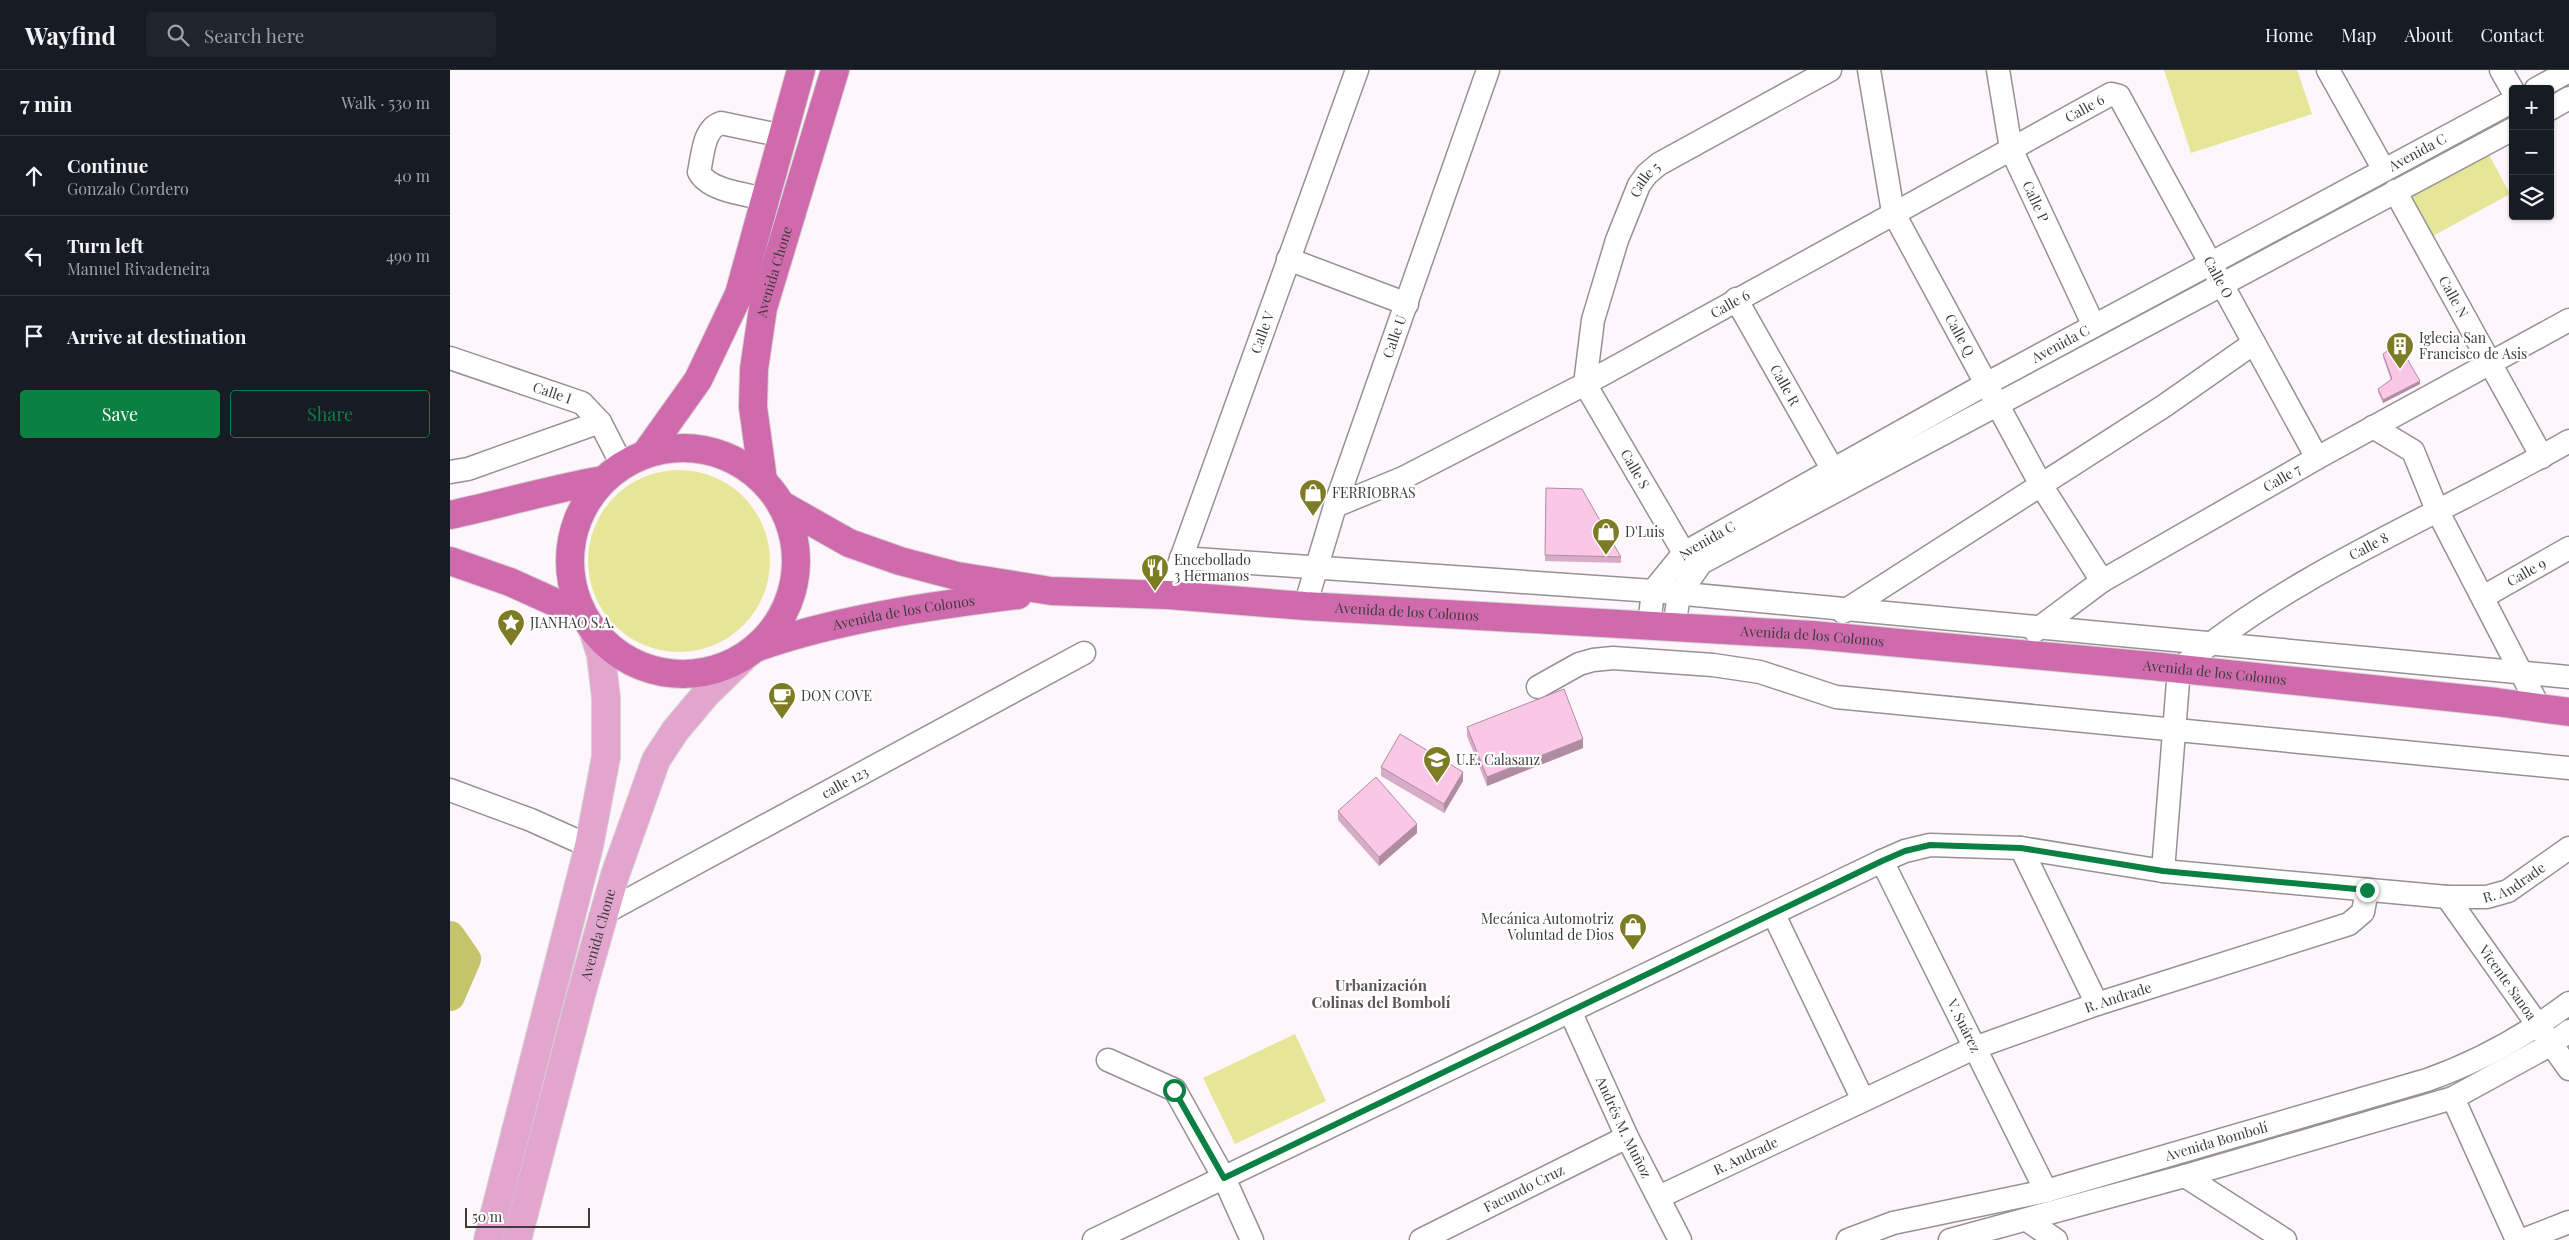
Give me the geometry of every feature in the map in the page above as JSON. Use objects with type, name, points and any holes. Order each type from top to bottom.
[{"type":"highway","name":"Avenida Chone","points":[[588,622],[571,580],[570,544],[581,509],[624,466],[698,380],[739,294],[801,70]]},
{"type":"highway","name":"Avenida Chone","points":[[763,480],[753,407],[754,369],[763,308],[835,70]]},
{"type":"highway","points":[[450,515],[498,505],[559,487],[677,447],[708,450],[738,461],[763,480],[782,505],[795,542],[795,581],[782,617],[750,653]]},
{"type":"highway","name":"Avenida de los Colonos","points":[[782,505],[849,543],[900,561],[957,576],[1051,591],[1168,595],[1305,606],[1812,635],[2005,651],[2496,702],[2569,712]]},
{"type":"highway","points":[[450,561],[510,582],[588,622]]},
{"type":"highway","name":"Avenida de los Colonos","points":[[588,622],[603,642],[634,663],[670,674],[706,673],[806,631],[848,621],[1051,591]]},
{"type":"main road","points":[[488,1240],[588,846],[606,757],[607,727],[601,655],[588,622]]},
{"type":"main road","name":"Avenida Chone","points":[[517,1240],[615,875],[656,760],[675,731],[700,702],[750,653]]},
{"type":"street","name":"Calle V","points":[[1168,595],[1357,70]]},
{"type":"street","name":"Calle U","points":[[1305,606],[1335,506],[1488,70]]},
{"type":"street","name":"Calle 5","points":[[1585,384],[1590,337],[1597,302],[1617,240],[1639,185],[1647,174],[1659,164],[1830,70]]},
{"type":"street","name":"Calle Q","points":[[1869,70],[1892,212],[2042,484],[2102,581]]},
{"type":"street","name":"Calle P","points":[[1998,70],[2011,149],[2094,326]]},
{"type":"street","points":[[2328,70],[2384,170]]},
{"type":"street","points":[[2501,70],[2510,85]]},
{"type":"street","points":[[2543,85],[2569,71]]},
{"type":"street","name":"Calle 6","points":[[1335,506],[1403,478],[1585,384],[2106,95],[2119,96]]},
{"type":"street","name":"Calle O","points":[[2119,96],[2317,458]]},
{"type":"street","points":[[2554,107],[2569,98]]},
{"type":"street","name":"Avenida C","points":[[1653,591],[1684,553],[1986,384],[2509,103]]},
{"type":"street","points":[[765,199],[710,184],[702,178],[698,172],[708,133],[713,126],[721,123],[783,136]]},
{"type":"street","name":"Avenida C","points":[[1661,626],[1679,595],[1701,564],[2395,191],[2509,132]]},
{"type":"street","name":"Calle N","points":[[2395,191],[2542,457]]},
{"type":"street","points":[[1288,259],[1407,304]]},
{"type":"street","name":"Calle R","points":[[1736,299],[1833,470]]},
{"type":"street","name":"Calle 7","points":[[2005,651],[2102,581],[2317,458],[2569,320]]},
{"type":"street","points":[[1812,635],[1847,609],[2164,406],[2254,343]]},
{"type":"street","name":"Calle I","points":[[450,358],[582,403],[600,422],[624,466]]},
{"type":"street","name":"Calle S","points":[[1585,384],[1684,553]]},
{"type":"street","points":[[2404,411],[2413,452],[2437,510],[2540,709]]},
{"type":"street","points":[[450,472],[468,469],[600,422]]},
{"type":"street","points":[[2372,428],[2413,452]]},
{"type":"street","name":"Calle 8","points":[[2179,669],[2208,645],[2272,601],[2437,510],[2542,457],[2569,441]]},
{"type":"street","name":"Calle 9","points":[[2483,597],[2569,548]]},
{"type":"street","points":[[1181,558],[1316,569],[1653,591],[1679,595],[2041,626],[2208,645],[2569,677]]},
{"type":"street","points":[[1653,591],[1661,626]]},
{"type":"street","name":"calle 123","points":[[604,913],[1084,653]]},
{"type":"street","points":[[1538,687],[1579,664],[1593,660],[1614,658],[1713,665],[1760,672],[1836,697],[2569,768]]},
{"type":"street","points":[[2163,871],[2176,731],[2179,669]]},
{"type":"street","points":[[450,790],[532,820],[588,846]]},
{"type":"street","points":[[1094,1240],[1905,851],[1930,845],[2021,848],[2163,871],[2367,890]]},
{"type":"street","points":[[2021,848],[2097,1004]]},
{"type":"street","name":"R. Andrade","points":[[1659,1198],[1974,1048],[2097,1004],[2349,924],[2363,912],[2367,890],[2447,897],[2487,897],[2508,891],[2569,848]]},
{"type":"street","name":"V. Suárez","points":[[1882,861],[2046,1191]]},
{"type":"street","name":"Vicente Sanoa","points":[[2447,897],[2569,1069]]},
{"type":"street","points":[[1774,915],[1863,1100]]},
{"type":"street","name":"Avenida Bombolí","points":[[1950,1240],[2185,1176],[2453,1098],[2544,1036],[2569,1003]]},
{"type":"street","name":"Andrés M. Muñoz","points":[[1570,1011],[1627,1137],[1680,1240]]},
{"type":"street","name":"Avenida Bombolí","points":[[1848,1240],[1893,1223],[2046,1191],[2427,1080],[2544,1036],[2569,1031]]},
{"type":"street","points":[[1108,1060],[1174,1090],[1224,1178],[1252,1240]]},
{"type":"street","points":[[2453,1098],[2517,1240]]},
{"type":"street","name":"Facundo Cruz","points":[[1421,1240],[1627,1137]]},
{"type":"street","points":[[2185,1176],[2285,1240]]},
{"type":"street","points":[[2027,1220],[2056,1240]]},
{"type":"street","points":[[2523,1240],[2569,1222]]},
{"type":"green space","points":[[2164,70],[2297,70],[2312,114],[2191,153]]},
{"type":"green space","points":[[2488,153],[2509,192],[2509,195],[2431,237],[2408,195]]},
{"type":"green space","points":[[688,470],[714,477],[730,485],[749,503],[763,526],[770,552],[770,570],[763,596],[755,612],[737,631],[730,637],[705,648],[688,652],[670,652],[644,645],[628,637],[603,612],[595,596],[590,579],[588,552],[595,526],[603,510],[628,485],[644,477],[661,472]]},
{"type":"green space","points":[[1295,1034],[1326,1101],[1235,1144],[1203,1078]]},
{"type":"building","name":"Iglecia San Francisco de Asis","points":[[2398,343],[2420,381],[2383,400],[2378,389],[2392,379],[2383,354]]},
{"type":"building","points":[[1546,488],[1582,489],[1621,557],[1545,555]]},
{"type":"building","points":[[1564,689],[1583,739],[1487,777],[1467,727]]},
{"type":"building","points":[[1400,734],[1463,772],[1444,804],[1381,767]]},
{"type":"building","points":[[1376,777],[1417,824],[1379,857],[1338,811]]},
{"type":"waterway","points":[[450,936],[466,959],[450,996]]},
{"type":"place","name":"Iglecia San Francisco de Asis","points":[[2400,370]]},
{"type":"place","name":"FERRIOBRAS","points":[[1313,517]]},
{"type":"place","name":"D'Luis","points":[[1606,556]]},
{"type":"place","name":"Encebollado 3 Hermanos","points":[[1155,592]]},
{"type":"place","name":"JIANHAO S.A.","points":[[511,647]]},
{"type":"place","name":"DON COVE","points":[[782,720]]},
{"type":"place","name":"U.E. Calasanz","points":[[1437,784]]},
{"type":"place","name":"Mecánica Automotriz Voluntad de Dios","points":[[1633,951]]},
{"type":"district","name":"Urbanización Colinas del Bombolí","points":[[1381,994]]},
{"type":"route","points":[[1174,1090],[1224,1178],[1774,915],[1882,861],[1918,846],[2021,848],[2163,871],[2367,890]]}]
